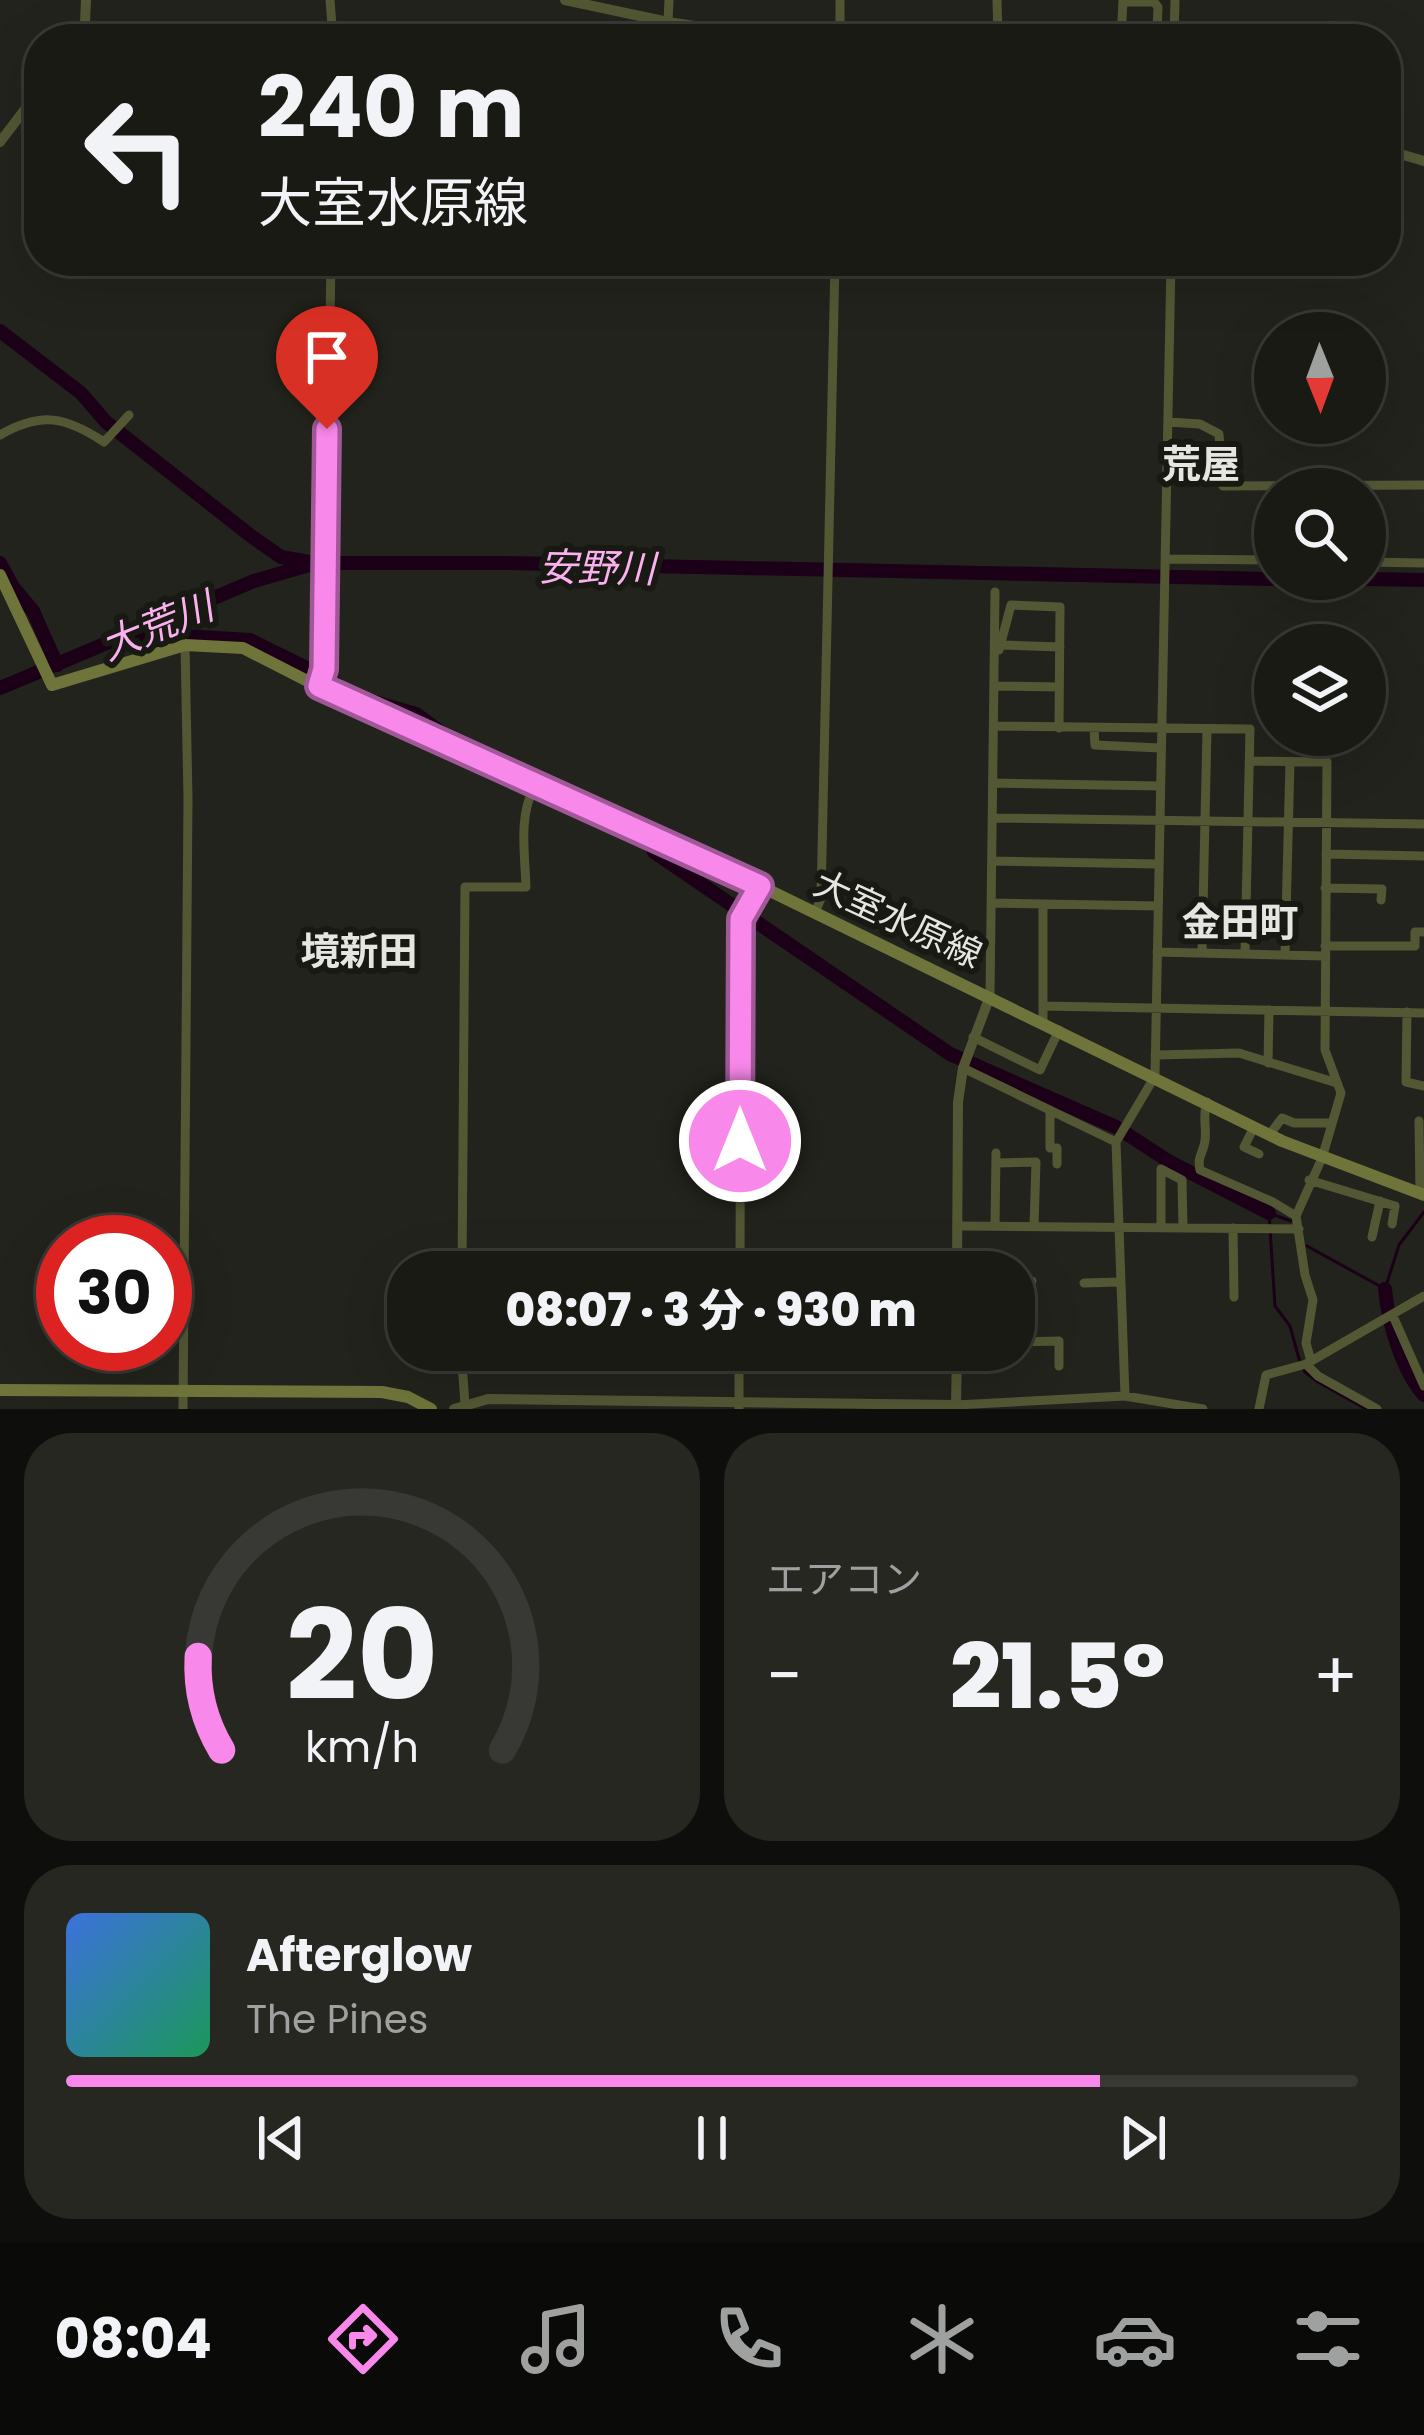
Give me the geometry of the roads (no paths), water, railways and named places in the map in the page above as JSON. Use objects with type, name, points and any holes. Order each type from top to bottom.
[{"type":"main road","name":"大室水原線","points":[[0,575],[52,685],[185,645],[243,648],[760,886],[1270,1134],[1422,1194]]},
{"type":"main road","points":[[0,1390],[382,1392],[408,1397],[431,1409]]},
{"type":"street","points":[[565,0],[681,24]]},
{"type":"street","points":[[668,22],[669,0]]},
{"type":"street","points":[[1123,1],[1154,2],[1157,24]]},
{"type":"street","points":[[0,142],[24,111]]},
{"type":"street","points":[[321,680],[331,276]]},
{"type":"street","points":[[815,913],[820,898],[835,276]]},
{"type":"street","points":[[1125,1396],[1116,1142],[1155,1076],[1171,276]]},
{"type":"street","points":[[0,435],[22,423],[44,419],[72,421],[104,442],[127,417]]},
{"type":"street","points":[[1168,422],[1200,424],[1219,434],[1223,486],[1424,485]]},
{"type":"street","points":[[1166,560],[1254,560]]},
{"type":"street","points":[[1386,562],[1424,562]]},
{"type":"street","points":[[957,1251],[962,1068],[990,996],[994,592]]},
{"type":"street","points":[[995,667],[1011,605],[1060,607],[1059,728]]},
{"type":"street","points":[[183,1409],[185,645]]},
{"type":"street","points":[[1001,645],[1060,646]]},
{"type":"street","points":[[995,686],[1059,687]]},
{"type":"street","points":[[995,726],[1250,729],[1245,954]]},
{"type":"street","points":[[1094,729],[1095,745],[1160,748]]},
{"type":"street","points":[[1202,953],[1207,730]]},
{"type":"street","points":[[1250,761],[1327,762],[1325,1050],[1342,1093],[1322,1158],[1296,1216],[1313,1300],[1306,1343],[1309,1362],[1318,1376],[1377,1409]]},
{"type":"street","points":[[1286,956],[1290,762]]},
{"type":"street","points":[[994,783],[1160,786]]},
{"type":"street","points":[[462,1251],[465,887],[526,887],[524,817],[535,786]]},
{"type":"street","points":[[993,818],[1424,824]]},
{"type":"street","points":[[1326,854],[1424,856]]},
{"type":"street","points":[[992,861],[1158,864]]},
{"type":"street","points":[[740,1251],[741,919],[760,886]]},
{"type":"street","points":[[1325,888],[1382,890],[1381,900]]},
{"type":"street","points":[[991,903],[1158,906]]},
{"type":"street","points":[[1043,904],[1043,1022]]},
{"type":"street","points":[[1157,952],[1286,956],[1415,946],[1415,932],[1424,932]]},
{"type":"street","points":[[1043,1006],[1424,1012]]},
{"type":"street","points":[[1268,1063],[1269,1010]]},
{"type":"street","points":[[1407,1012],[1406,1082],[1424,1086]]},
{"type":"street","points":[[973,1037],[1040,1070],[1059,1030]]},
{"type":"street","points":[[1155,1055],[1239,1053],[1337,1083]]},
{"type":"street","points":[[962,1068],[1116,1142]]},
{"type":"street","points":[[1207,1102],[1200,1169],[1296,1216]]},
{"type":"street","points":[[1050,1110],[1050,1148],[1057,1148],[1057,1164]]},
{"type":"street","points":[[1270,1134],[1282,1118],[1332,1124]]},
{"type":"street","points":[[1419,1121],[1422,1194]]},
{"type":"street","points":[[1254,1126],[1244,1147],[1258,1154]]},
{"type":"street","points":[[995,1226],[997,1158],[1036,1162],[1034,1226]]},
{"type":"street","points":[[1161,1227],[1161,1169],[1182,1180],[1183,1227]]},
{"type":"street","points":[[1346,1190],[1353,1169]]},
{"type":"street","points":[[1310,1180],[1395,1206],[1392,1224]]},
{"type":"street","points":[[1372,1238],[1398,1186]]},
{"type":"street","points":[[957,1226],[1299,1229]]},
{"type":"street","points":[[1233,1228],[1234,1297]]},
{"type":"street","points":[[1084,1283],[1121,1282]]},
{"type":"street","points":[[1259,1409],[1266,1375],[1309,1362],[1424,1296]]},
{"type":"street","points":[[1388,1319],[1424,1386]]},
{"type":"street","points":[[1035,1342],[1059,1341],[1059,1366]]},
{"type":"street","points":[[460,1371],[459,1407],[488,1399],[1000,1407],[1125,1396],[1145,1404],[1203,1409]]},
{"type":"street","points":[[739,1371],[739,1405]]},
{"type":"street","points":[[956,1407],[957,1371]]},
{"type":"waterway","name":"安野川","points":[[0,331],[81,393],[106,422],[281,557],[314,563],[1254,579]]},
{"type":"waterway","points":[[0,563],[33,611],[57,665]]},
{"type":"waterway","name":"大荒川","points":[[0,688],[254,581],[309,565]]},
{"type":"waterway","name":"安野川","points":[[1386,579],[1424,580]]},
{"type":"waterway","points":[[139,628],[154,647],[183,636],[250,640],[331,680],[350,695],[416,714],[456,743]]},
{"type":"waterway","points":[[482,754],[647,828],[654,852],[950,1054],[1116,1127],[1170,1162],[1269,1213]]},
{"type":"waterway","points":[[1307,1246],[1385,1289],[1399,1245],[1424,1212]]},
{"type":"waterway","points":[[1291,1221],[1269,1213],[1275,1306],[1290,1326],[1305,1372],[1366,1409]]},
{"type":"waterway","points":[[1385,1289],[1397,1345],[1424,1395]]},
{"type":"district","name":"荒屋","points":[[1201,464]]},
{"type":"district","name":"金田町","points":[[1240,922]]},
{"type":"district","name":"境新田","points":[[359,951]]}]
